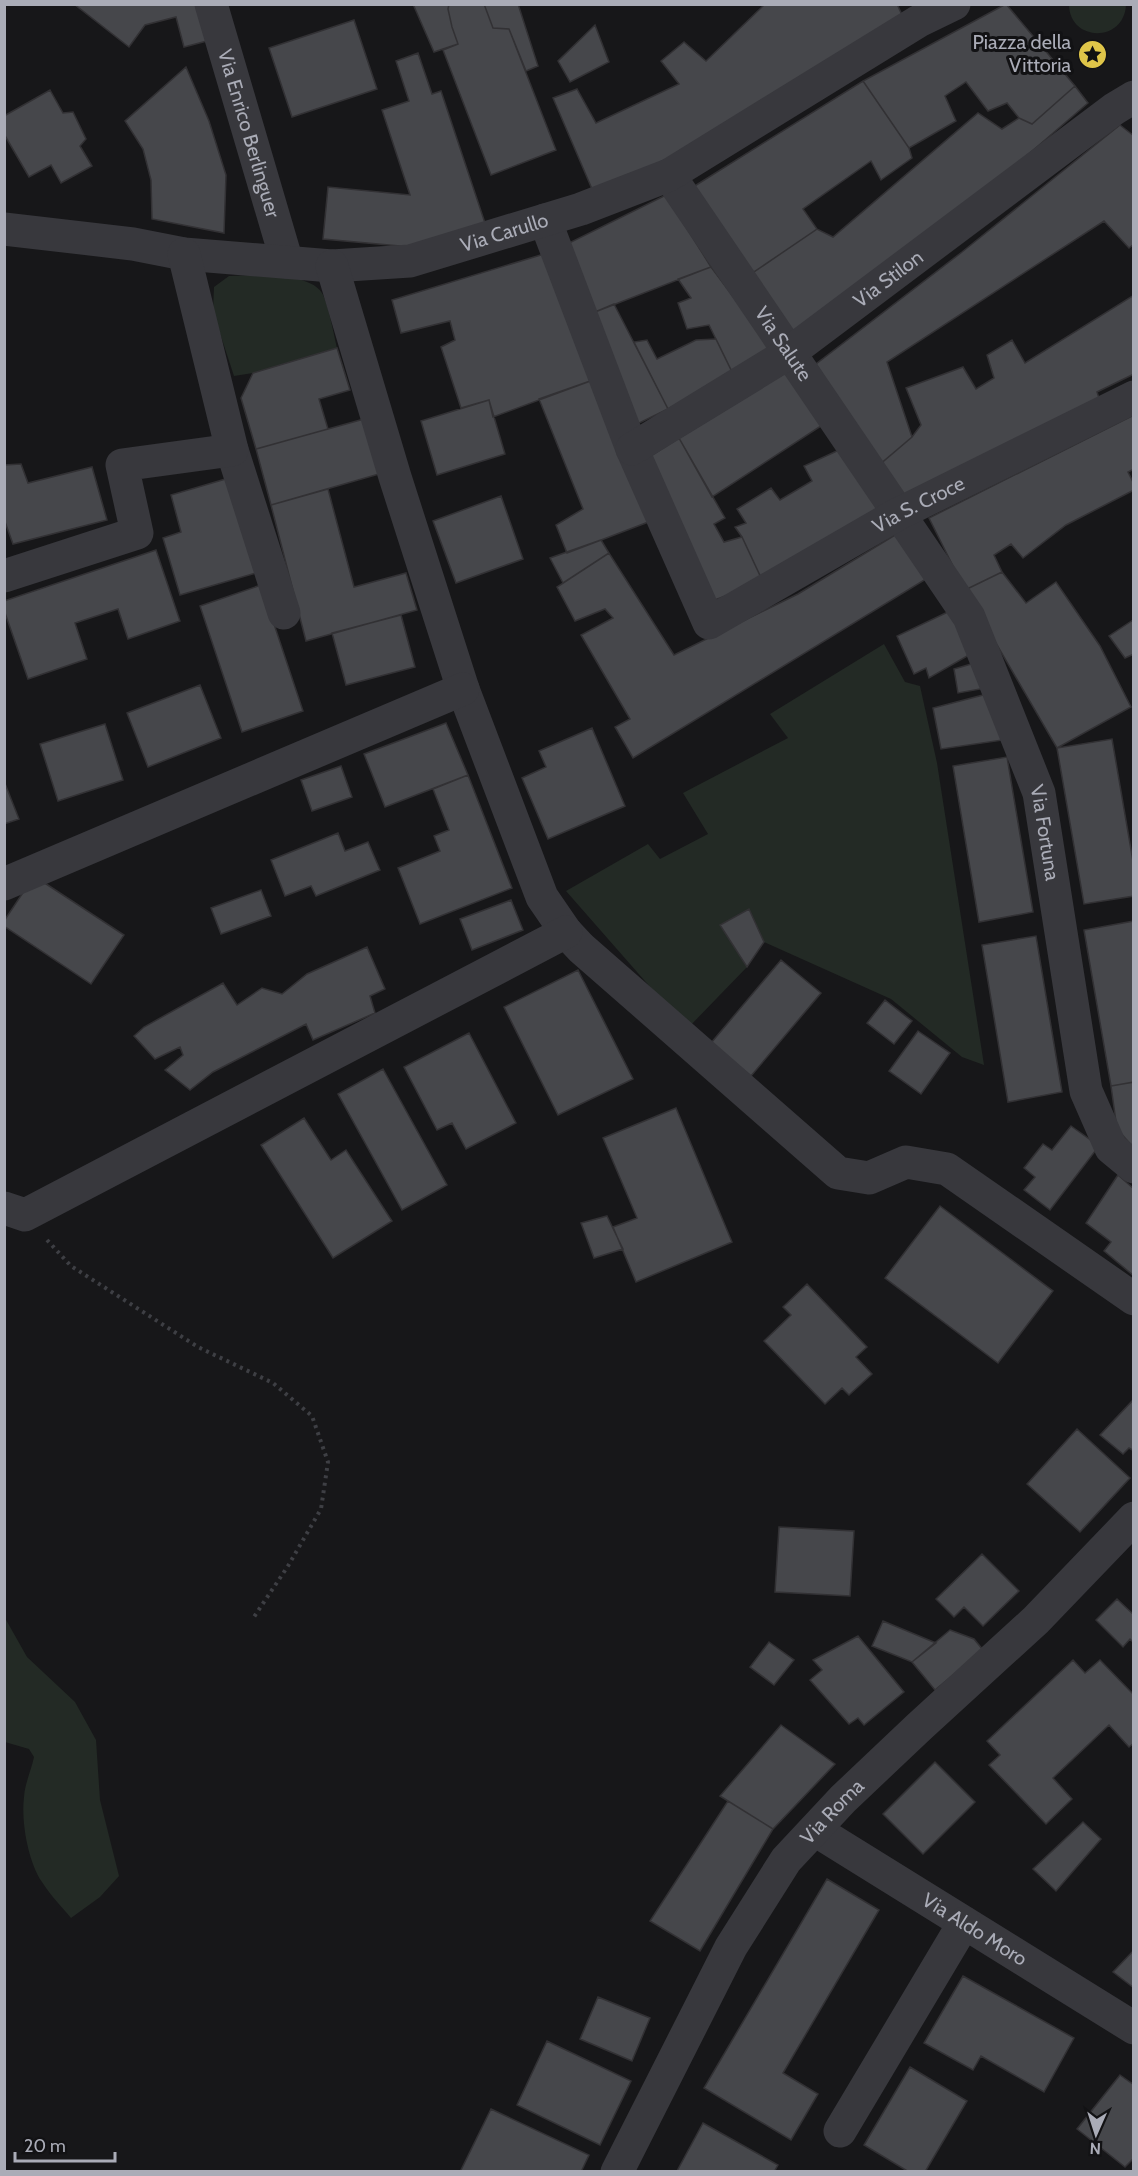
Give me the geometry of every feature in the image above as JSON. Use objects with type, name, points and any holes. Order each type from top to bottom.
[{"type":"street","name":"Via Enrico Berlinguer","points":[[211,4],[287,262]]},
{"type":"street","name":"Via Carullo","points":[[4,229],[133,244],[184,254],[332,266],[410,261],[581,209],[669,175],[915,13],[954,4]]},
{"type":"street","name":"Via Stilon","points":[[632,448],[789,352],[1114,109],[1134,97]]},
{"type":"street","name":"Via Salute","points":[[669,175],[898,514]]},
{"type":"street","points":[[545,220],[632,448]]},
{"type":"street","points":[[184,254],[232,450],[284,613]]},
{"type":"street","points":[[332,266],[395,477],[463,689],[542,897],[566,932],[581,948],[838,1173],[869,1178],[906,1162],[947,1169],[1134,1299]]},
{"type":"street","name":"Via S. Croce","points":[[632,448],[709,623],[898,514],[1134,397]]},
{"type":"street","points":[[4,576],[137,533],[122,465],[232,450]]},
{"type":"street","name":"Via Fortuna","points":[[898,514],[969,617],[1039,793],[1086,1091],[1111,1148],[1134,1167]]},
{"type":"street","points":[[4,884],[463,689]]},
{"type":"street","points":[[15,1212],[566,932]]},
{"type":"street","name":"Via Roma","points":[[617,2172],[731,1947],[786,1860],[843,1799],[1036,1620],[1134,1518]]},
{"type":"street","name":"Via Aldo Moro","points":[[815,1830],[1134,2028]]},
{"type":"street","points":[[840,2131],[964,1923]]},
{"type":"path","points":[[15,1212],[71,1266],[198,1347],[273,1383],[312,1416],[328,1461],[321,1509],[288,1566],[252,1620]]},
{"type":"shaded area","points":[[1069,5],[1126,5],[1123,17],[1116,26],[1097,33],[1078,26],[1072,17]]},
{"type":"shaded area","points":[[256,275],[292,278],[317,287],[322,293],[331,319],[337,348],[253,373],[234,376],[213,312],[214,287],[229,276]]},
{"type":"shaded area","points":[[884,644],[905,682],[920,686],[937,763],[984,1065],[962,1057],[891,999],[764,942],[720,925],[747,967],[687,1029],[566,891],[648,844],[660,859],[708,834],[683,793],[788,738],[770,714]]},
{"type":"shaded area","points":[[5,1618],[27,1657],[75,1702],[96,1740],[100,1800],[119,1876],[100,1897],[71,1918],[42,1882],[33,1863],[27,1841],[23,1807],[34,1757],[29,1749],[5,1742]]},
{"type":"building","points":[[74,4],[197,4],[207,41],[184,47],[176,17],[145,25],[129,47]]},
{"type":"building","points":[[413,4],[449,4],[452,27],[458,44],[434,52]]},
{"type":"building","points":[[449,4],[484,4],[493,28],[509,29],[556,150],[491,175],[443,50],[458,44],[452,27]]},
{"type":"building","points":[[484,4],[518,4],[538,66],[526,71],[509,29],[493,28]]},
{"type":"building","points":[[765,4],[897,4],[902,15],[664,169],[595,196],[553,98],[577,89],[596,123],[679,84],[661,61],[684,42],[706,61]]},
{"type":"building","points":[[1006,4],[1075,86],[1032,124],[1019,118],[1007,103],[988,111],[966,82],[945,96],[956,121],[909,148],[863,81]]},
{"type":"building","points":[[354,20],[377,89],[292,117],[269,48]]},
{"type":"building","points":[[595,25],[609,62],[570,82],[558,61]]},
{"type":"building","points":[[418,53],[432,94],[441,91],[486,226],[422,248],[323,239],[328,187],[410,195],[382,110],[409,101],[396,61]]},
{"type":"building","points":[[186,67],[209,121],[226,175],[224,233],[152,219],[151,180],[143,149],[125,121]]},
{"type":"building","points":[[863,81],[909,148],[912,158],[881,180],[871,161],[803,209],[817,229],[751,274],[693,187]]},
{"type":"building","points":[[1075,86],[1088,103],[979,197],[795,334],[751,274],[817,229],[833,237],[978,113],[1002,129],[1019,118],[1032,124]]},
{"type":"building","points":[[50,90],[63,113],[73,112],[86,139],[80,146],[92,166],[61,183],[51,165],[29,177],[4,134],[4,116]]},
{"type":"building","points":[[1120,125],[1134,136],[1134,244],[1129,248],[1104,221],[887,362],[912,437],[879,465],[816,364],[962,252]]},
{"type":"building","points":[[666,195],[711,267],[595,312],[565,245]]},
{"type":"building","points":[[544,254],[593,380],[493,417],[489,400],[461,408],[441,347],[455,340],[450,321],[401,333],[392,300]]},
{"type":"building","points":[[711,267],[774,351],[734,376],[709,325],[687,329],[678,303],[691,298],[678,279]]},
{"type":"building","points":[[1134,295],[1134,374],[1097,392],[1101,404],[908,502],[879,465],[912,437],[921,425],[906,388],[963,367],[976,389],[994,378],[987,355],[1012,340],[1025,363]]},
{"type":"building","points":[[614,304],[668,409],[631,427],[595,312]]},
{"type":"building","points":[[716,339],[734,376],[668,409],[634,342],[647,340],[657,359],[696,340]]},
{"type":"building","points":[[337,348],[350,390],[319,399],[328,429],[256,449],[241,398],[253,373]]},
{"type":"building","points":[[788,371],[824,424],[712,497],[679,438]]},
{"type":"building","points":[[593,380],[651,521],[567,553],[556,525],[583,509],[539,399]]},
{"type":"building","points":[[489,400],[505,454],[437,475],[421,421]]},
{"type":"building","points":[[1134,415],[1134,469],[1128,472],[1134,484],[1134,490],[1066,525],[1023,558],[1011,544],[994,555],[1002,572],[965,590],[929,518]]},
{"type":"building","points":[[364,419],[379,474],[271,505],[256,449]]},
{"type":"building","points":[[679,438],[725,518],[714,524],[724,542],[742,537],[763,582],[712,601],[649,457]]},
{"type":"building","points":[[839,450],[884,513],[763,582],[735,527],[746,523],[737,509],[771,488],[780,500],[812,481],[804,466]]},
{"type":"building","points":[[21,464],[28,483],[92,467],[107,520],[13,544],[4,519],[4,465]]},
{"type":"building","points":[[229,478],[256,573],[180,595],[163,538],[181,532],[171,495]]},
{"type":"building","points":[[328,489],[354,587],[406,573],[417,610],[306,641],[271,505]]},
{"type":"building","points":[[501,496],[523,559],[456,583],[433,521]]},
{"type":"building","points":[[900,532],[926,579],[633,758],[615,727],[630,719],[581,635],[613,618],[605,609],[575,621],[557,587],[609,553],[674,655],[798,594]]},
{"type":"building","points":[[601,540],[609,553],[563,583],[550,558]]},
{"type":"building","points":[[156,550],[180,621],[128,639],[118,609],[75,623],[87,659],[28,679],[4,610],[4,601]]},
{"type":"building","points":[[1002,572],[1026,603],[1056,582],[1100,646],[1131,707],[1057,748],[965,590]]},
{"type":"building","points":[[261,585],[303,711],[242,732],[200,606]]},
{"type":"building","points":[[952,610],[976,651],[929,678],[926,668],[914,674],[897,636]]},
{"type":"building","points":[[401,615],[415,667],[346,685],[332,633]]},
{"type":"building","points":[[1133,620],[1134,654],[1125,658],[1109,636]]},
{"type":"building","points":[[978,662],[986,688],[958,693],[954,669]]},
{"type":"building","points":[[200,685],[221,738],[148,767],[127,713]]},
{"type":"building","points":[[987,694],[1003,740],[941,749],[933,708]]},
{"type":"building","points":[[446,723],[468,775],[385,807],[364,754]]},
{"type":"building","points":[[105,724],[123,780],[58,801],[40,744]]},
{"type":"building","points":[[592,728],[625,806],[548,839],[522,778],[546,767],[539,751]]},
{"type":"building","points":[[1112,739],[1134,867],[1134,896],[1084,904],[1057,748]]},
{"type":"building","points":[[1007,757],[1033,912],[979,922],[953,766]]},
{"type":"building","points":[[341,766],[352,797],[312,811],[301,780]]},
{"type":"building","points":[[468,775],[512,888],[420,924],[398,868],[440,851],[434,836],[449,830],[433,789]]},
{"type":"building","points":[[4,781],[19,819],[4,824]]},
{"type":"building","points":[[338,833],[345,851],[368,842],[380,870],[316,896],[311,886],[285,896],[271,860]]},
{"type":"building","points":[[34,876],[124,935],[91,984],[4,926],[4,921]]},
{"type":"building","points":[[261,890],[271,916],[221,934],[211,908]]},
{"type":"building","points":[[511,900],[523,930],[472,950],[460,919]]},
{"type":"building","points":[[749,909],[764,942],[747,967],[720,925]]},
{"type":"building","points":[[1134,921],[1134,1082],[1111,1086],[1084,930]]},
{"type":"building","points":[[1036,936],[1062,1092],[1008,1102],[982,945]]},
{"type":"building","points":[[367,947],[385,989],[370,996],[375,1013],[313,1040],[306,1024],[213,1072],[190,1090],[165,1070],[183,1055],[180,1047],[155,1059],[134,1036],[144,1027],[223,983],[237,1005],[262,988],[282,994],[307,974]]},
{"type":"building","points":[[781,960],[821,993],[751,1076],[711,1043]]},
{"type":"building","points":[[578,970],[633,1079],[558,1115],[504,1007]]},
{"type":"building","points":[[885,1000],[912,1021],[894,1044],[867,1023]]},
{"type":"building","points":[[918,1031],[950,1053],[921,1094],[889,1071]]},
{"type":"building","points":[[469,1033],[516,1123],[466,1149],[452,1123],[437,1130],[404,1067]]},
{"type":"building","points":[[383,1069],[447,1185],[402,1210],[338,1094]]},
{"type":"building","points":[[1134,1082],[1134,1148],[1117,1129],[1111,1086]]},
{"type":"building","points":[[676,1108],[732,1242],[636,1282],[613,1227],[637,1218],[603,1138]]},
{"type":"building","points":[[304,1118],[331,1160],[346,1150],[392,1221],[333,1258],[261,1145]]},
{"type":"building","points":[[1071,1126],[1099,1146],[1050,1210],[1024,1190],[1035,1177],[1024,1168],[1043,1144],[1052,1150]]},
{"type":"building","points":[[1118,1175],[1134,1189],[1134,1276],[1104,1251],[1111,1242],[1086,1223]]},
{"type":"building","points":[[940,1206],[1053,1291],[998,1363],[885,1278]]},
{"type":"building","points":[[607,1216],[623,1249],[594,1258],[581,1223]]},
{"type":"building","points":[[807,1284],[867,1347],[856,1357],[872,1374],[849,1395],[842,1388],[825,1404],[764,1341],[791,1315],[783,1307]]},
{"type":"building","points":[[1134,1399],[1134,1451],[1129,1448],[1123,1454],[1100,1435]]},
{"type":"building","points":[[1077,1429],[1130,1478],[1080,1532],[1027,1484]]},
{"type":"building","points":[[779,1527],[854,1531],[850,1596],[775,1592]]},
{"type":"building","points":[[982,1554],[1019,1591],[983,1626],[964,1607],[954,1617],[936,1599]]},
{"type":"building","points":[[1117,1599],[1134,1615],[1134,1643],[1130,1639],[1123,1647],[1096,1620]]},
{"type":"building","points":[[883,1621],[936,1643],[912,1662],[872,1646]]},
{"type":"building","points":[[950,1630],[974,1639],[983,1650],[935,1690],[912,1662]]},
{"type":"building","points":[[858,1636],[904,1692],[864,1725],[858,1718],[849,1724],[810,1680],[822,1670],[813,1660]]},
{"type":"building","points":[[769,1642],[794,1660],[774,1685],[750,1667]]},
{"type":"building","points":[[1073,1660],[1085,1673],[1100,1660],[1134,1695],[1134,1743],[1129,1747],[1109,1725],[1053,1778],[1072,1799],[1046,1824],[989,1765],[1000,1755],[987,1741]]},
{"type":"building","points":[[781,1725],[835,1764],[773,1829],[720,1796]]},
{"type":"building","points":[[935,1762],[975,1802],[923,1854],[883,1814]]},
{"type":"building","points":[[728,1801],[773,1829],[700,1951],[650,1921]]},
{"type":"building","points":[[1083,1822],[1101,1839],[1056,1891],[1033,1869]]},
{"type":"building","points":[[827,1879],[879,1910],[783,2073],[818,2094],[791,2140],[704,2088]]},
{"type":"building","points":[[1134,1950],[1134,1988],[1113,1972]]},
{"type":"building","points":[[963,1976],[1074,2038],[1044,2092],[981,2056],[973,2070],[924,2043]]},
{"type":"building","points":[[598,1997],[650,2018],[632,2061],[580,2039]]},
{"type":"building","points":[[547,2041],[631,2081],[600,2145],[517,2105]]},
{"type":"building","points":[[910,2067],[967,2101],[925,2172],[909,2172],[864,2145]]},
{"type":"building","points":[[1120,2075],[1134,2085],[1134,2158],[1125,2167],[1077,2129]]},
{"type":"building","points":[[491,2109],[589,2155],[581,2172],[465,2172],[461,2170]]},
{"type":"building","points":[[703,2123],[778,2165],[774,2172],[677,2171]]},
{"type":"place","name":"Piazza della Vittoria","points":[[1092,54]]}]
